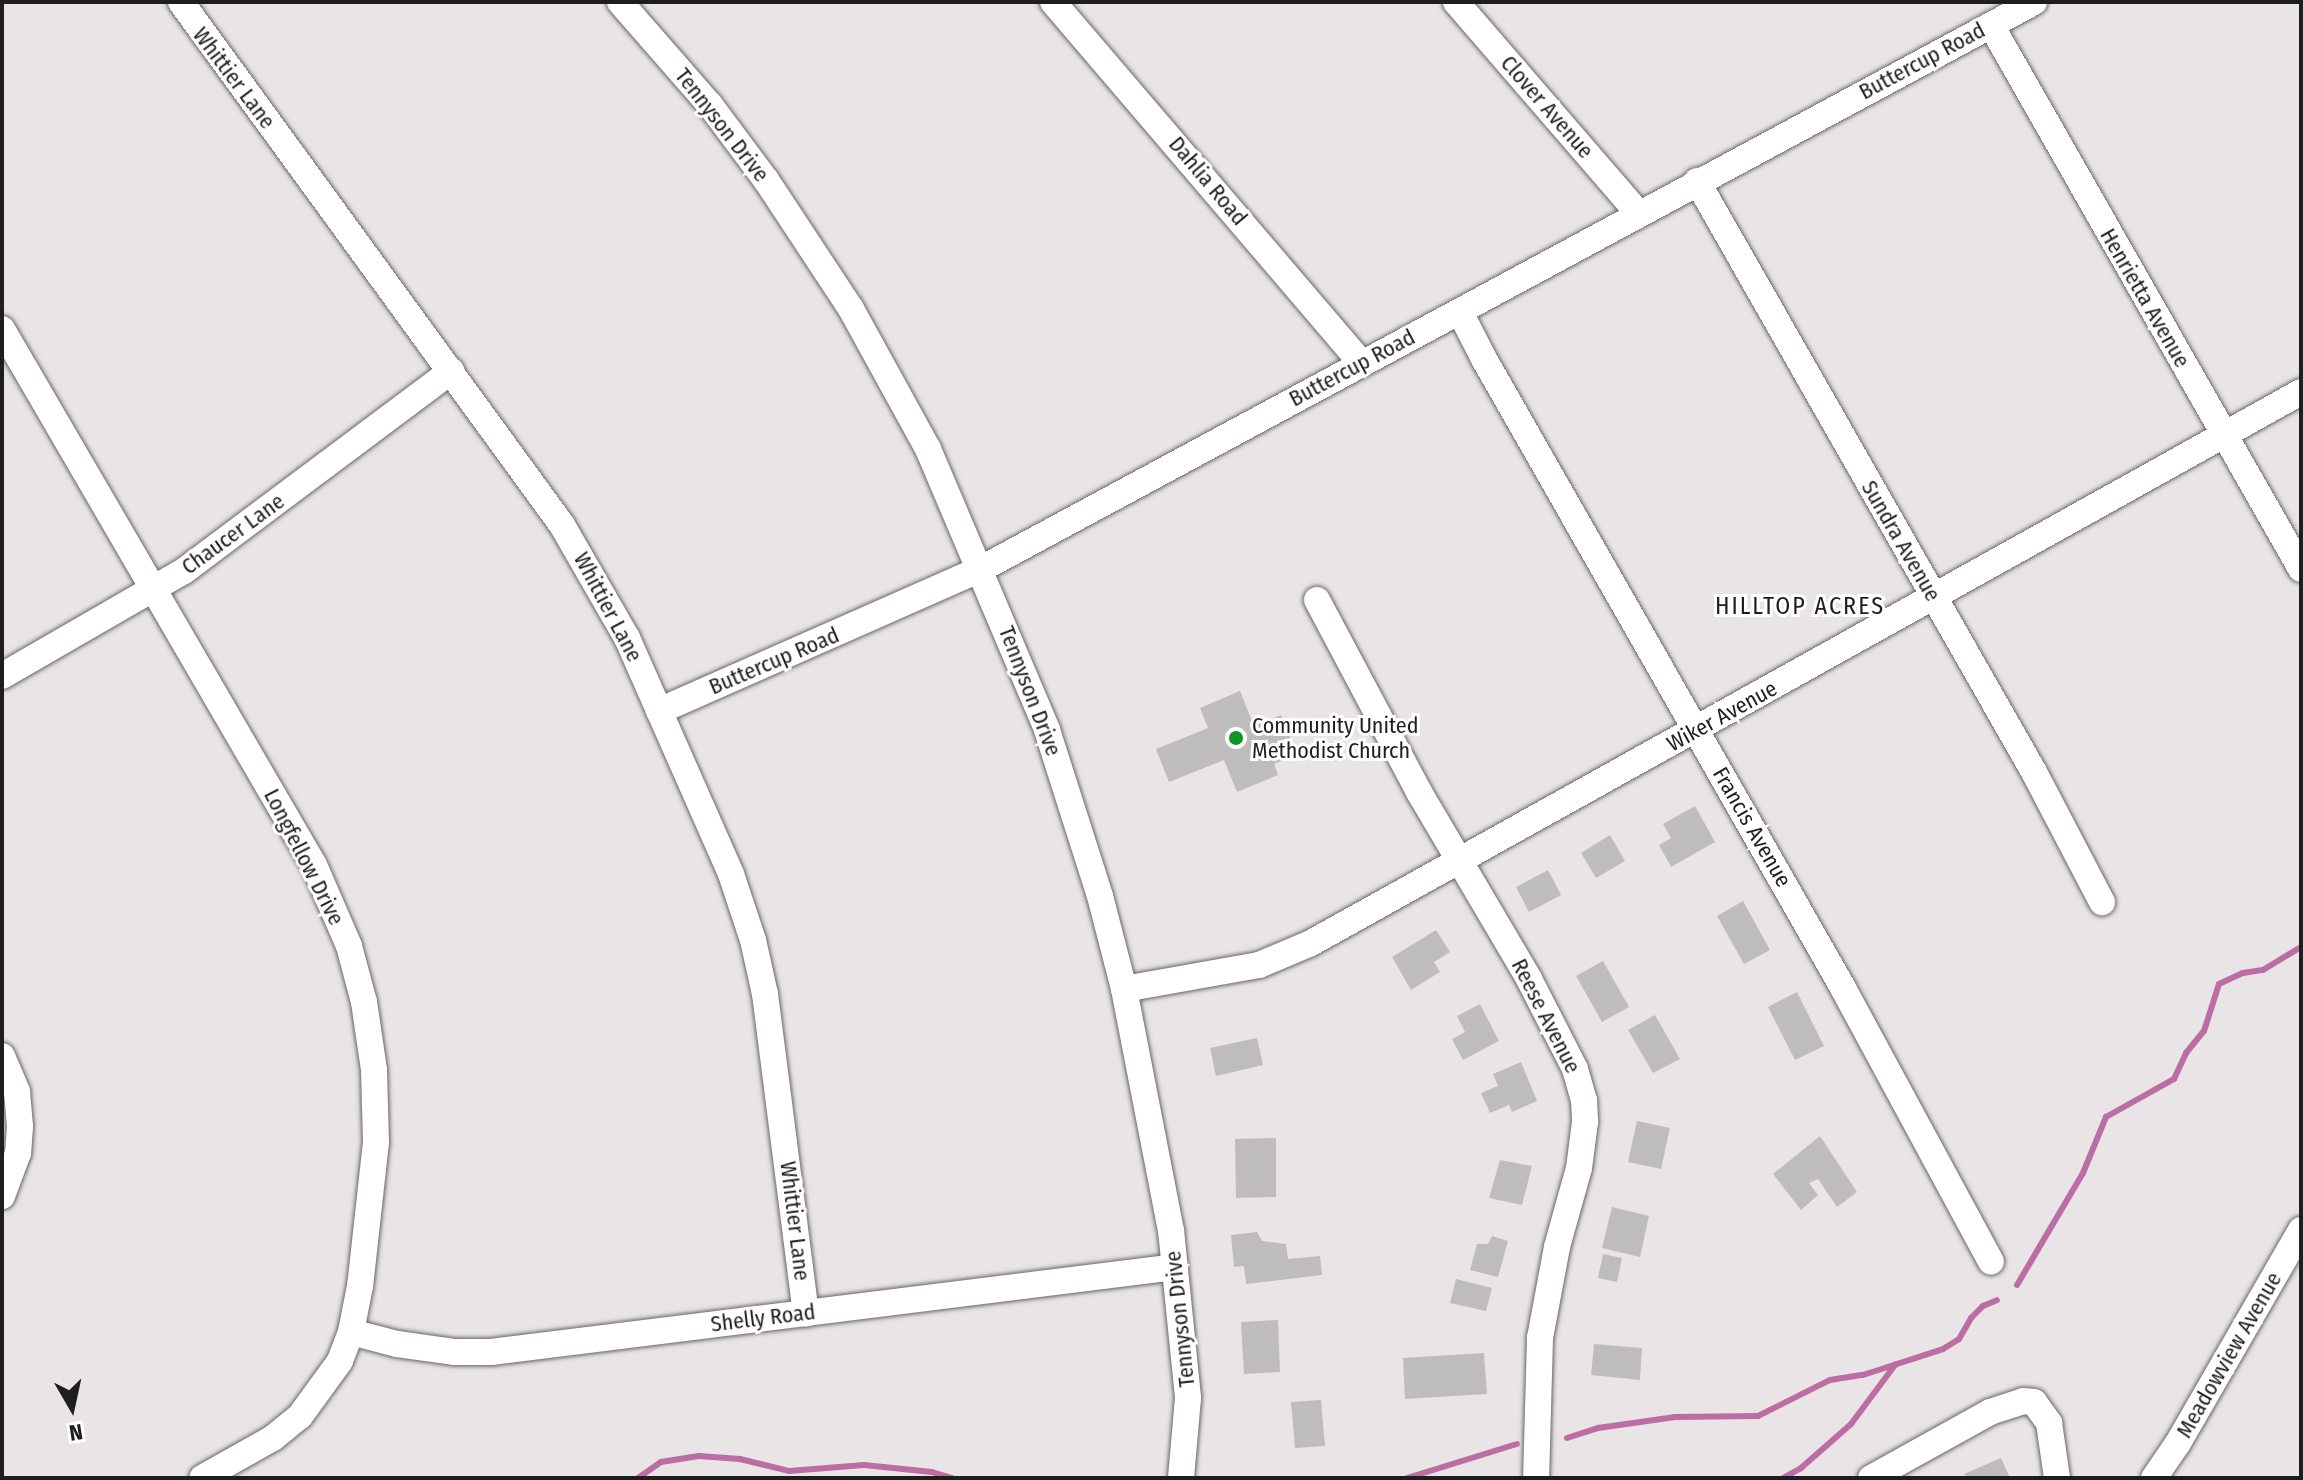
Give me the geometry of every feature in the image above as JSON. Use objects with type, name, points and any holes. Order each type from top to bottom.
[{"type":"street","name":"Whittier Lane","points":[[181,2],[451,371],[586,563],[627,638],[731,874],[753,940],[765,994],[806,1313]]},
{"type":"street","name":"Tennyson Drive","points":[[620,2],[710,105],[825,267],[928,449],[1047,730],[1100,896],[1143,1075],[1175,1267],[1188,1398],[1181,1478]]},
{"type":"street","name":"Dahlia Road","points":[[1053,2],[1361,362]]},
{"type":"street","name":"Clover Avenue","points":[[1456,2],[1638,213]]},
{"type":"street","name":"Buttercup Road","points":[[659,711],[981,569],[2034,2]]},
{"type":"street","name":"Henrietta Avenue","points":[[1991,25],[2301,569]]},
{"type":"street","name":"Sundra Avenue","points":[[1697,181],[2040,781],[2102,902]]},
{"type":"street","name":"Francis Avenue","points":[[1460,312],[1863,1023],[1991,1262]]},
{"type":"street","name":"Longfellow Drive","points":[[2,329],[314,865],[349,946],[360,988],[374,1070],[376,1142],[360,1286],[351,1332],[340,1361],[300,1416],[273,1438],[202,1478]]},
{"type":"street","name":"Chaucer Lane","points":[[2,676],[184,571],[451,371]]},
{"type":"street","name":"Wiker Avenue","points":[[1124,989],[1213,976],[1275,959],[1698,730],[1932,596],[2301,392]]},
{"type":"street","name":"Reese Avenue","points":[[1317,600],[1458,861],[1529,979],[1568,1055],[1586,1109],[1579,1168],[1557,1247],[1540,1338],[1536,1478]]},
{"type":"street","points":[[2,1056],[17,1092],[20,1126],[18,1153],[2,1196]]},
{"type":"street","name":"Meadowview Avenue","points":[[2154,1478],[2301,1230]]},
{"type":"street","name":"Shelly Road","points":[[351,1332],[397,1344],[455,1352],[491,1352],[1175,1267]]},
{"type":"street","points":[[1871,1478],[1990,1412],[2016,1402],[2034,1402],[2049,1423],[2057,1478]]},
{"type":"building","name":"Community United Methodist Church","points":[[1240,691],[1254,726],[1281,715],[1297,754],[1274,764],[1278,775],[1237,792],[1224,760],[1169,782],[1156,749],[1208,728],[1200,708]]},
{"type":"building","points":[[1695,806],[1715,842],[1671,867],[1659,845],[1671,838],[1663,824]]},
{"type":"building","points":[[1610,835],[1625,861],[1596,878],[1581,853]]},
{"type":"building","points":[[1548,870],[1561,895],[1529,912],[1516,887]]},
{"type":"building","points":[[1743,901],[1770,950],[1744,964],[1717,916]]},
{"type":"building","points":[[1436,930],[1450,952],[1434,962],[1440,972],[1411,990],[1392,957]]},
{"type":"building","points":[[1603,961],[1629,1007],[1602,1022],[1576,976]]},
{"type":"building","points":[[1797,992],[1824,1046],[1795,1060],[1768,1007]]},
{"type":"building","points":[[1480,1004],[1499,1041],[1463,1060],[1452,1039],[1465,1032],[1457,1016]]},
{"type":"building","points":[[1655,1015],[1680,1059],[1653,1073],[1628,1030]]},
{"type":"building","points":[[1257,1038],[1263,1065],[1216,1076],[1210,1048]]},
{"type":"building","points":[[1521,1062],[1537,1101],[1512,1112],[1509,1105],[1490,1113],[1481,1093],[1498,1086],[1493,1074]]},
{"type":"building","points":[[1637,1121],[1670,1128],[1661,1169],[1628,1162]]},
{"type":"building","points":[[1820,1136],[1857,1192],[1837,1207],[1818,1179],[1809,1183],[1818,1195],[1801,1210],[1773,1174]]},
{"type":"building","points":[[1276,1138],[1276,1197],[1236,1198],[1235,1139]]},
{"type":"building","points":[[1500,1160],[1532,1166],[1522,1205],[1489,1198]]},
{"type":"building","points":[[1612,1207],[1649,1216],[1640,1257],[1602,1248]]},
{"type":"building","points":[[1257,1232],[1262,1241],[1286,1244],[1288,1259],[1320,1256],[1322,1275],[1246,1284],[1244,1266],[1234,1267],[1231,1235]]},
{"type":"building","points":[[1492,1236],[1508,1241],[1498,1277],[1470,1270],[1477,1244],[1488,1244]]},
{"type":"building","points":[[1603,1254],[1622,1258],[1617,1282],[1598,1278]]},
{"type":"building","points":[[1456,1279],[1492,1288],[1486,1311],[1450,1303]]},
{"type":"building","points":[[1278,1320],[1280,1372],[1244,1374],[1241,1322]]},
{"type":"building","points":[[1594,1344],[1642,1348],[1640,1380],[1591,1375]]},
{"type":"building","points":[[1484,1353],[1487,1394],[1405,1399],[1403,1358]]},
{"type":"building","points":[[1321,1400],[1325,1446],[1295,1448],[1291,1402]]},
{"type":"building","points":[[2001,1458],[2010,1478],[1966,1478],[1964,1474]]},
{"type":"waterway","points":[[2017,1285],[2083,1173],[2106,1117],[2174,1079],[2186,1053],[2204,1031],[2219,984],[2243,973],[2263,970],[2301,947]]},
{"type":"waterway","points":[[1567,1438],[1598,1428],[1675,1417],[1758,1416],[1830,1380],[1863,1375],[1943,1349],[1959,1339],[1971,1318],[1983,1306],[1997,1300]]},
{"type":"waterway","points":[[1783,1478],[1801,1468],[1851,1424],[1895,1365]]},
{"type":"waterway","points":[[1407,1478],[1517,1444]]},
{"type":"waterway","points":[[638,1478],[661,1462],[699,1456],[740,1459],[789,1471],[864,1465],[932,1472],[952,1478]]},
{"type":"place","name":"Community United Methodist Church","points":[[1236,738]]},
{"type":"district","name":"HILLTOP ACRES","points":[[1800,607]]}]
